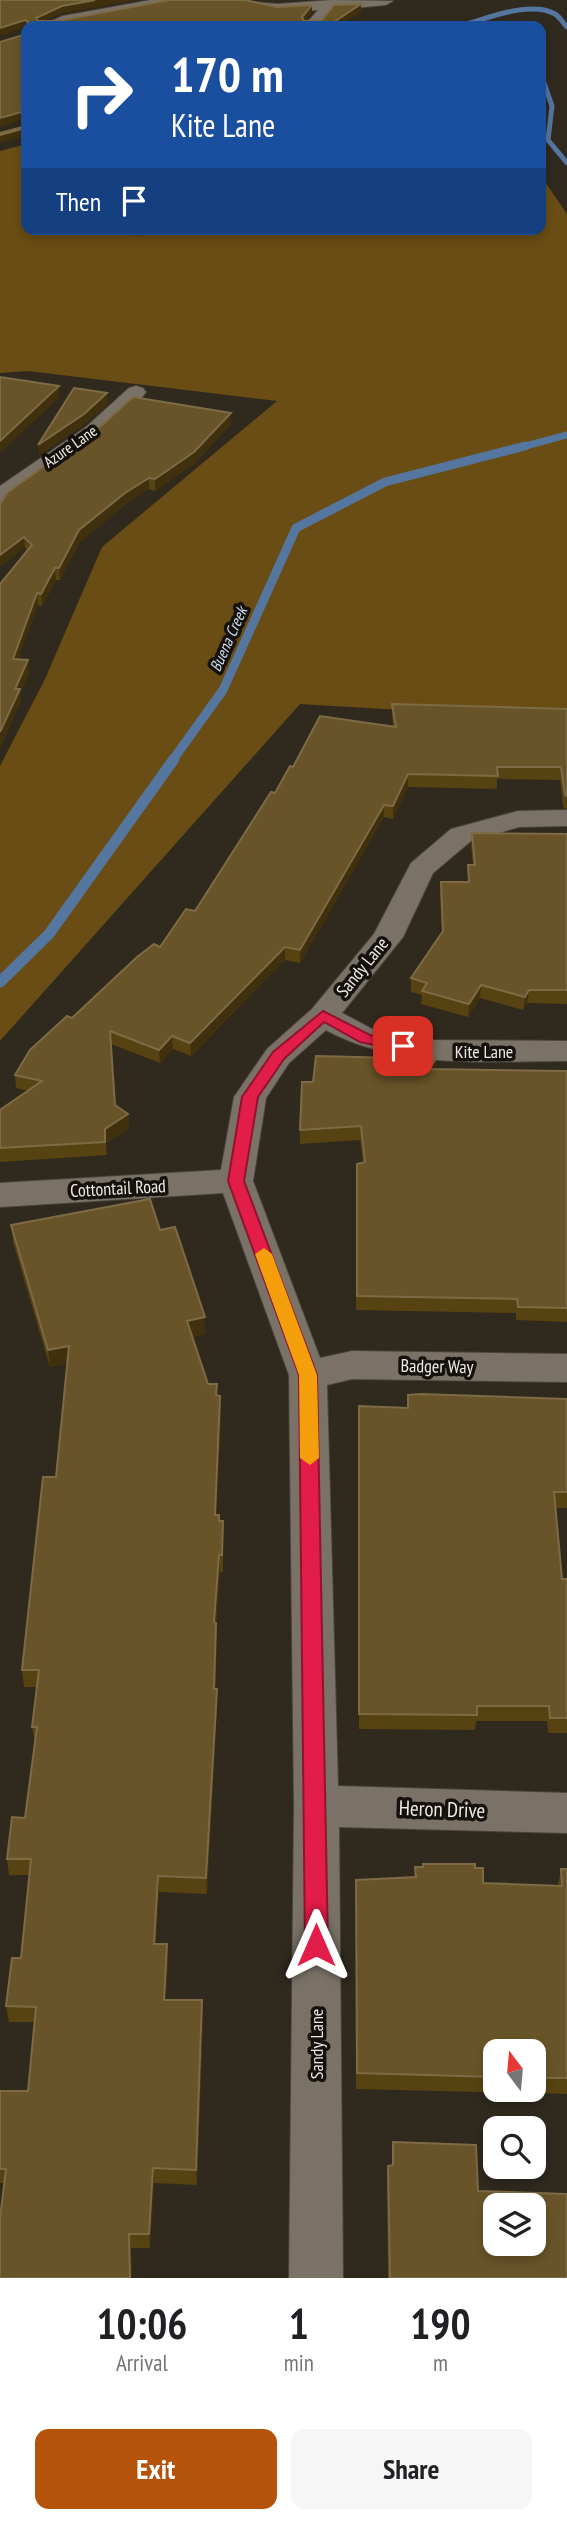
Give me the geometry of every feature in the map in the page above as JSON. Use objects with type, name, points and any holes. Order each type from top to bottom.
[{"type":"street","points":[[68,21],[173,0]]},
{"type":"street","points":[[231,0],[278,8],[385,0],[402,9]]},
{"type":"street","points":[[318,21],[327,6],[348,0]]},
{"type":"street","name":"Azure Lane","points":[[6,486],[93,431],[136,392]]},
{"type":"street","name":"Sandy Lane","points":[[316,2278],[316,1806],[308,1375],[236,1181],[250,1097],[278,1056],[323,1016],[388,937],[421,869],[461,835],[518,819],[567,818]]},
{"type":"street","name":"Kite Lane","points":[[323,1016],[365,1038],[422,1050],[567,1051]]},
{"type":"street","name":"Cottontail Road","points":[[0,1195],[236,1181]]},
{"type":"street","name":"Badger Way","points":[[308,1375],[352,1365],[567,1368]]},
{"type":"street","name":"Heron Drive","points":[[316,1806],[567,1813]]},
{"type":"shaded area","points":[[21,145],[21,235],[546,235],[546,183],[567,214],[567,720],[300,704],[0,1041],[0,766],[45,679],[102,547],[277,401],[28,371],[0,373],[0,151]]},
{"type":"building","points":[[0,0],[95,0],[62,6],[36,18],[38,21],[25,20],[0,28]]},
{"type":"building","points":[[169,0],[245,0],[277,7],[312,5],[302,17],[304,21],[58,21]]},
{"type":"building","points":[[361,4],[336,21],[304,21],[322,20],[334,5]]},
{"type":"building","points":[[21,36],[21,112],[0,118],[0,42]]},
{"type":"building","points":[[21,127],[0,135],[0,133]]},
{"type":"building","points":[[0,377],[59,386],[0,441]]},
{"type":"building","points":[[74,388],[107,393],[84,414],[38,445]]},
{"type":"building","points":[[133,397],[231,413],[194,452],[155,479],[149,478],[125,493],[79,530],[59,568],[55,568],[41,594],[37,593],[13,659],[28,660],[15,689],[20,689],[0,732],[0,584],[32,545],[24,537],[0,555],[0,504],[8,492],[101,426]]},
{"type":"building","points":[[392,704],[567,709],[567,796],[561,767],[497,767],[498,776],[408,774],[393,806],[384,805],[300,950],[285,947],[190,1043],[172,1036],[159,1050],[110,1031],[115,1105],[128,1114],[105,1129],[105,1142],[0,1148],[0,1110],[42,1081],[15,1075],[30,1050],[67,1016],[72,1018],[137,957],[154,944],[160,947],[186,909],[195,911],[271,792],[275,793],[290,766],[293,767],[320,716],[396,727]]},
{"type":"building","points":[[472,833],[567,834],[567,990],[529,990],[525,997],[481,985],[469,1004],[422,991],[427,983],[411,978],[443,931],[441,882],[469,882],[468,865],[475,865]]},
{"type":"building","points":[[316,1056],[436,1059],[429,1069],[567,1071],[567,1308],[518,1307],[517,1299],[357,1296],[357,1164],[365,1162],[361,1126],[300,1130],[302,1082],[313,1082]]},
{"type":"building","points":[[150,1199],[160,1230],[175,1227],[205,1317],[187,1321],[208,1384],[217,1384],[216,1395],[220,1396],[215,1515],[219,1515],[219,1521],[223,1521],[214,1622],[214,1689],[217,1689],[206,1878],[158,1876],[154,1944],[167,1944],[164,2000],[202,2000],[196,2170],[153,2168],[149,2234],[129,2234],[130,2278],[0,2278],[0,2218],[6,2169],[0,2169],[0,2091],[28,2091],[36,2007],[6,2006],[12,1958],[21,1958],[31,1859],[7,1859],[12,1817],[25,1818],[37,1727],[32,1727],[39,1670],[22,1670],[43,1477],[56,1477],[69,1346],[48,1350],[11,1225]]},
{"type":"building","points":[[408,1395],[567,1399],[567,1492],[554,1492],[562,1579],[567,1579],[567,1718],[550,1718],[549,1706],[477,1706],[477,1715],[359,1714],[359,1406],[408,1408]]},
{"type":"building","points":[[423,1864],[475,1864],[475,1868],[483,1868],[483,1883],[562,1886],[561,1869],[567,1869],[567,2078],[546,2078],[546,2039],[483,2039],[483,2077],[357,2073],[356,1880],[416,1877],[415,1867],[423,1867]]},
{"type":"building","points":[[393,2142],[476,2145],[478,2191],[537,2193],[483,2193],[483,2256],[546,2256],[546,2193],[567,2194],[567,2278],[390,2278],[388,2166],[393,2165]]},
{"type":"waterway","name":"Buena Creek","points":[[477,21],[525,9],[536,9],[555,14],[567,27]]},
{"type":"waterway","name":"Buena Creek","points":[[546,89],[552,106],[548,140],[567,163]]},
{"type":"waterway","name":"Buena Creek","points":[[518,448],[567,435]]},
{"type":"waterway","name":"Buena Creek","points":[[172,761],[223,690],[296,528],[385,482],[525,446]]},
{"type":"waterway","name":"Buena Creek","points":[[0,982],[49,934],[174,759]]},
{"type":"slow traffic","points":[[264,1254],[308,1375],[310,1458]]},
{"type":"route","points":[[316,1945],[308,1375],[236,1181],[250,1097],[278,1056],[323,1016],[365,1038],[403,1046]]}]
